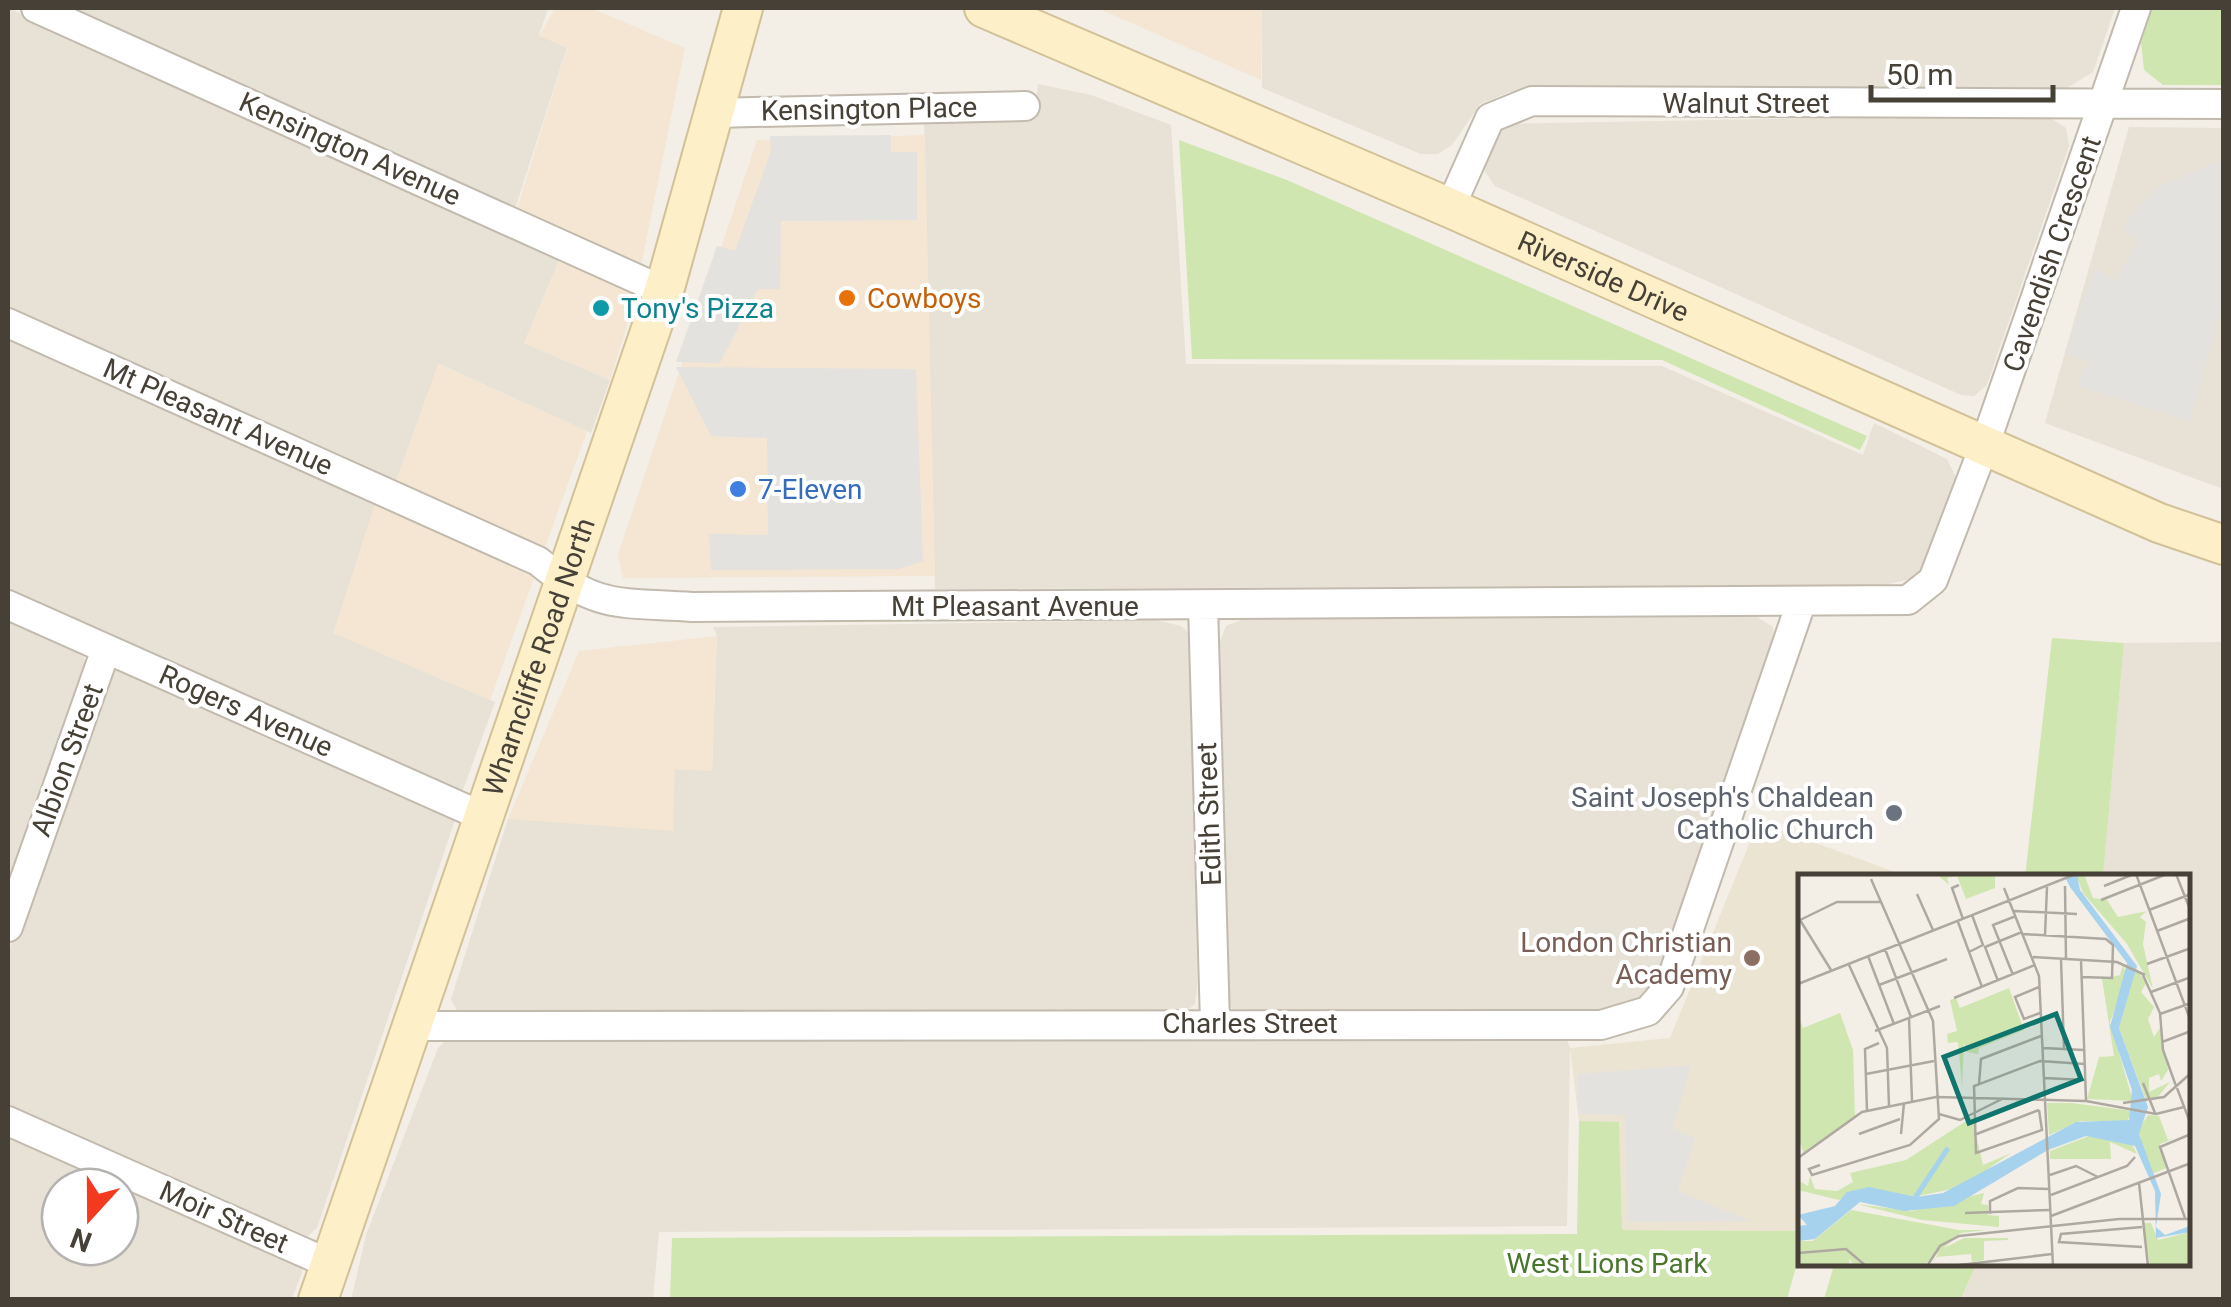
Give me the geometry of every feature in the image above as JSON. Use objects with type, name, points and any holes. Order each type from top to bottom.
[{"type":"main road","name":"Wharncliffe Road North","points":[[324,1282],[664,291],[743,8]]},
{"type":"main road","name":"Riverside Drive","points":[[984,8],[1450,208],[2160,523],[2224,545]]},
{"type":"street","name":"Kensington Avenue","points":[[36,8],[664,291]]},
{"type":"street","name":"Cavendish Crescent","points":[[1986,444],[2136,8]]},
{"type":"street","name":"Walnut Street","points":[[1450,208],[1490,118],[1532,102],[2224,104]]},
{"type":"street","name":"Kensington Place","points":[[713,113],[1025,106]]},
{"type":"street","name":"Mt Pleasant Avenue","points":[[8,322],[538,561],[564,584],[597,601],[692,606],[1800,604],[1908,600],[1933,580],[1986,444]]},
{"type":"street","name":"Charles Street","points":[[412,1026],[1601,1025],[1648,1011],[1669,987],[1800,604]]},
{"type":"street","name":"Rogers Avenue","points":[[8,605],[484,817]]},
{"type":"street","name":"Edith Street","points":[[1203,605],[1215,1023]]},
{"type":"street","name":"Albion Street","points":[[8,927],[106,649]]},
{"type":"street","name":"Moir Street","points":[[8,1122],[324,1282]]},
{"type":"shaded area","points":[[8,8],[562,254],[524,343],[610,380],[591,433],[439,364],[396,481],[8,307]]},
{"type":"shaded area","points":[[57,8],[548,8],[539,35],[567,47],[515,209]]},
{"type":"shaded area","points":[[555,8],[591,8],[685,48],[633,306],[610,380],[524,343],[562,255],[510,231],[567,48],[539,36]]},
{"type":"shaded area","points":[[1097,8],[1262,8],[1261,80]]},
{"type":"shaded area","points":[[1262,8],[2115,8],[2093,72],[2060,92],[2018,87],[1509,92],[1480,104],[1452,145],[1438,154],[1421,154],[1262,88]]},
{"type":"shaded area","points":[[1038,84],[1091,95],[1171,125],[1186,364],[1662,366],[1863,455],[1874,423],[1947,459],[1957,479],[1930,563],[1911,579],[1883,585],[935,589],[924,119],[1034,119]]},
{"type":"shaded area","points":[[2025,114],[2049,117],[2066,128],[2069,146],[1987,385],[1974,396],[1961,395],[1495,186],[1484,170],[1489,147],[1502,124]]},
{"type":"shaded area","points":[[2129,127],[2223,128],[2223,489],[2045,423]]},
{"type":"shaded area","points":[[891,135],[891,152],[917,152],[917,220],[781,221],[780,289],[758,289],[720,363],[676,362],[717,246],[735,251],[771,151],[770,136]]},
{"type":"shaded area","points":[[925,135],[935,576],[623,578],[618,554],[757,140]]},
{"type":"shaded area","points":[[2223,160],[2223,302],[2190,421],[2077,386],[2088,361],[2065,352],[2095,268],[2114,282],[2139,243],[2122,228],[2132,214],[2159,186]]},
{"type":"shaded area","points":[[8,332],[377,498],[334,633],[495,702],[463,790],[452,793],[8,595]]},
{"type":"shaded area","points":[[438,364],[587,431],[490,700],[333,633],[377,498],[396,481]]},
{"type":"shaded area","points":[[676,367],[916,369],[923,561],[899,569],[711,570],[709,534],[768,535],[767,438],[711,436]]},
{"type":"shaded area","points":[[8,617],[80,650],[87,663],[8,886]]},
{"type":"shaded area","points":[[1757,617],[1773,627],[1774,642],[1653,988],[1640,1001],[1618,1011],[1252,1014],[1236,1012],[1228,1005],[1220,642],[1226,626],[1247,618]]},
{"type":"shaded area","points":[[1156,620],[1181,626],[1194,638],[1197,989],[1195,1004],[1184,1013],[457,1011],[451,999],[508,819],[519,819],[675,769],[712,770],[717,636],[713,627]]},
{"type":"shaded area","points":[[717,636],[712,771],[675,769],[673,831],[508,819],[579,651]]},
{"type":"shaded area","points":[[2223,642],[2223,1299],[1961,1300],[1975,1267],[2191,1267],[2191,874],[2103,874],[2124,643]]},
{"type":"shaded area","points":[[122,667],[455,820],[317,1228],[308,1236],[8,1110],[8,953],[108,679],[114,668]]},
{"type":"shaded area","name":"London Christian Academy","points":[[1758,822],[1901,874],[1798,874],[1798,1231],[1621,1230],[1619,1123],[1579,1121],[1570,1048],[1670,1038]]},
{"type":"shaded area","points":[[1566,1036],[1570,1048],[1567,1226],[659,1232],[653,1299],[351,1300],[366,1235],[438,1048],[449,1038]]},
{"type":"shaded area","points":[[1691,1065],[1673,1128],[1695,1139],[1678,1191],[1751,1221],[1628,1222],[1625,1115],[1578,1114],[1578,1074]]},
{"type":"shaded area","points":[[8,1132],[86,1167],[40,1167],[40,1267],[140,1267],[140,1191],[300,1263],[302,1272],[292,1299],[8,1300]]},
{"type":"green space","points":[[2152,8],[2223,8],[2223,85],[2163,85],[2144,70],[2141,42]]},
{"type":"green space","points":[[1179,140],[1287,180],[1867,436],[1860,450],[1662,360],[1192,359]]},
{"type":"green space","points":[[2052,638],[2124,643],[2103,874],[2025,874]]},
{"type":"green space","name":"West Lions Park","points":[[1579,1121],[1619,1122],[1622,1230],[1798,1231],[1798,1260],[1787,1299],[670,1299],[672,1238],[1577,1234]]},
{"type":"green space","points":[[1833,1267],[1975,1267],[1961,1299],[1824,1299]]},
{"type":"place","name":"Cowboys","points":[[847,298]]},
{"type":"place","name":"Tony's Pizza","points":[[601,308]]},
{"type":"place","name":"7-Eleven","points":[[738,489]]},
{"type":"place","name":"Saint Joseph's Chaldean Catholic Church","points":[[1894,813]]},
{"type":"place","name":"London Christian Academy","points":[[1752,958]]}]
